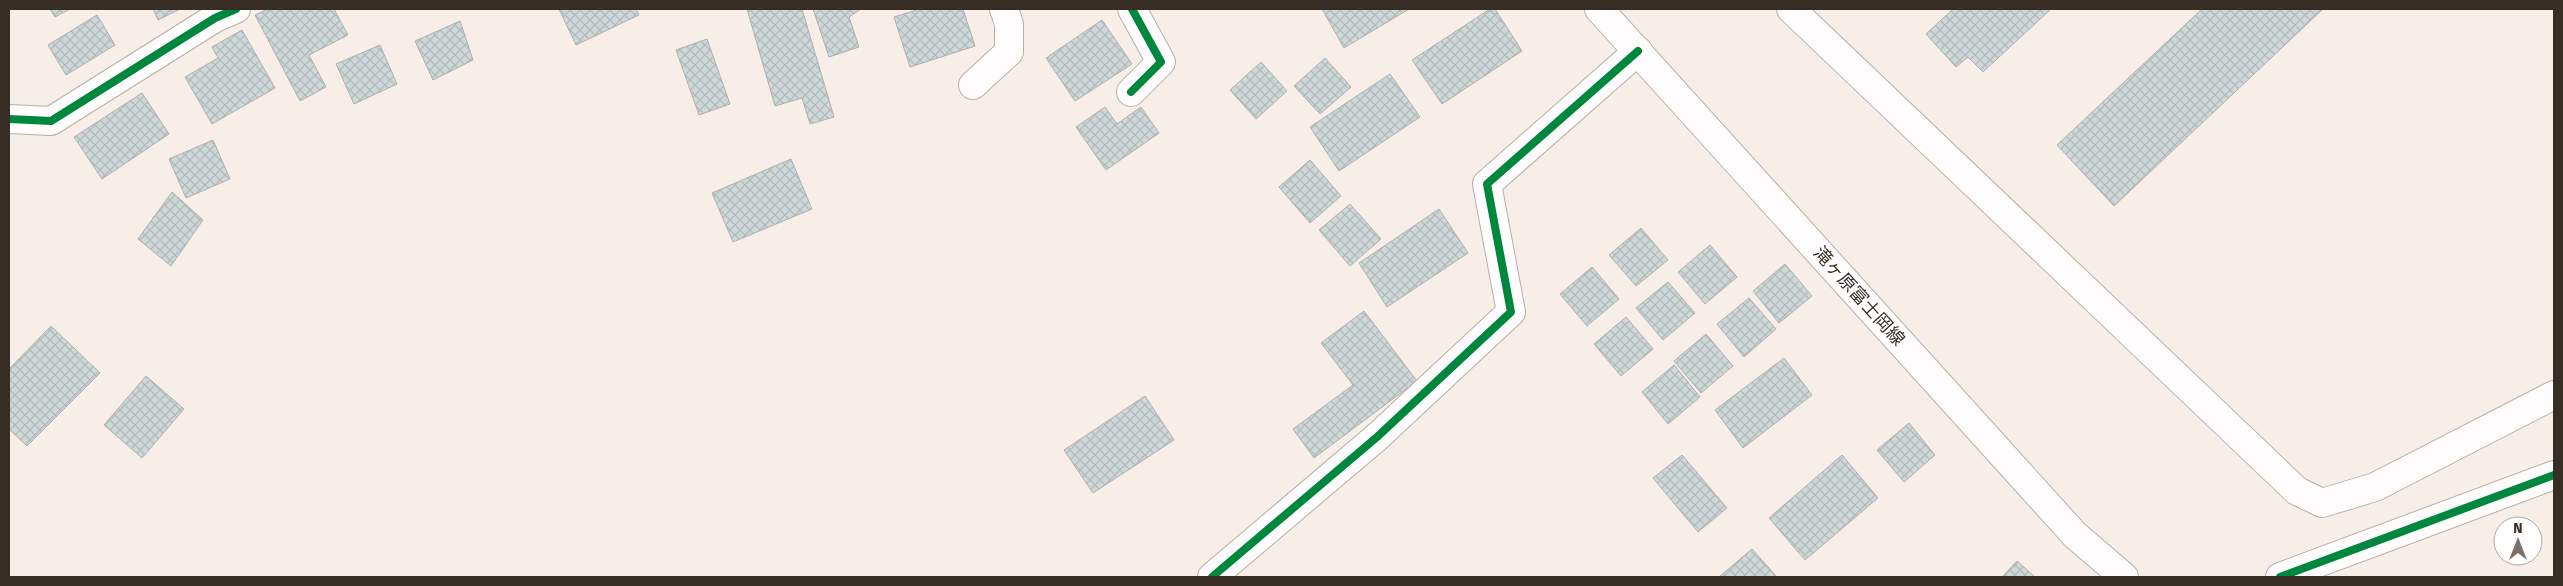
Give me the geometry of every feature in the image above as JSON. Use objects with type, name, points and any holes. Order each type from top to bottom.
[{"type":"street","points":[[973,85],[1009,52],[1009,24],[1004,9]]},
{"type":"street","points":[[1131,92],[1161,62],[1132,9]]},
{"type":"street","name":"滝ヶ原富士岡線","points":[[1599,9],[2075,535],[2124,577]]},
{"type":"street","points":[[1791,9],[2297,491],[2322,503],[2375,488],[2554,395]]},
{"type":"street","points":[[9,120],[51,121],[221,12]]},
{"type":"street","points":[[1212,577],[1377,437],[1511,312],[1487,184],[1638,50]]},
{"type":"street","points":[[2280,577],[2554,475]]},
{"type":"building","points":[[50,9],[70,9],[55,17]]},
{"type":"building","points":[[153,9],[180,9],[158,20]]},
{"type":"building","points":[[268,9],[334,9],[348,35],[309,55],[326,87],[300,101],[255,15]]},
{"type":"building","points":[[559,9],[636,9],[639,15],[576,45]]},
{"type":"building","points":[[747,9],[802,9],[834,117],[810,124],[802,98],[775,106]]},
{"type":"building","points":[[813,9],[861,9],[849,17],[859,47],[829,57]]},
{"type":"building","points":[[920,9],[963,9],[975,46],[910,67],[894,17]]},
{"type":"building","points":[[1322,9],[1409,9],[1344,48]]},
{"type":"building","points":[[1490,9],[1495,9],[1522,51],[1442,104],[1412,60]]},
{"type":"building","points":[[1953,9],[2051,9],[1983,72],[1968,57],[1956,67],[1926,34]]},
{"type":"building","points":[[2202,9],[2323,9],[2114,206],[2057,145]]},
{"type":"building","points":[[97,15],[115,45],[66,75],[48,45]]},
{"type":"building","points":[[1102,20],[1132,64],[1075,101],[1046,58]]},
{"type":"building","points":[[460,21],[473,60],[433,80],[415,41]]},
{"type":"building","points":[[242,30],[275,88],[212,124],[185,77],[218,58],[212,47]]},
{"type":"building","points":[[707,39],[730,104],[699,115],[676,50]]},
{"type":"building","points":[[380,45],[397,84],[354,104],[336,64]]},
{"type":"building","points":[[1325,58],[1351,87],[1320,114],[1294,86]]},
{"type":"building","points":[[1261,62],[1287,91],[1256,119],[1230,90]]},
{"type":"building","points":[[1390,74],[1420,117],[1339,171],[1310,127]]},
{"type":"building","points":[[142,93],[169,134],[102,179],[74,137]]},
{"type":"building","points":[[1105,107],[1117,124],[1141,107],[1159,133],[1106,170],[1076,127]]},
{"type":"building","points":[[213,140],[230,179],[186,198],[169,159]]},
{"type":"building","points":[[791,159],[812,209],[733,242],[712,193]]},
{"type":"building","points":[[1310,160],[1341,196],[1310,223],[1279,187]]},
{"type":"building","points":[[172,192],[203,220],[171,266],[138,239]]},
{"type":"building","points":[[1350,204],[1381,239],[1350,266],[1319,230]]},
{"type":"building","points":[[1439,209],[1468,253],[1387,307],[1359,263]]},
{"type":"building","points":[[1641,228],[1668,260],[1636,286],[1609,255]]},
{"type":"building","points":[[1710,245],[1737,277],[1705,304],[1678,272]]},
{"type":"building","points":[[1785,264],[1812,296],[1779,323],[1753,291]]},
{"type":"building","points":[[1592,267],[1619,299],[1587,326],[1560,294]]},
{"type":"building","points":[[1668,282],[1695,313],[1663,340],[1636,308]]},
{"type":"building","points":[[1749,298],[1776,329],[1744,357],[1717,324]]},
{"type":"building","points":[[1364,311],[1417,381],[1314,458],[1293,429],[1353,385],[1321,343]]},
{"type":"building","points":[[1626,317],[1653,349],[1621,376],[1594,344]]},
{"type":"building","points":[[51,326],[100,373],[27,446],[9,429],[9,369]]},
{"type":"building","points":[[1706,334],[1733,366],[1701,393],[1674,361]]},
{"type":"building","points":[[1784,358],[1812,395],[1743,448],[1715,410]]},
{"type":"building","points":[[1674,365],[1700,397],[1668,424],[1642,392]]},
{"type":"building","points":[[146,376],[184,409],[142,458],[104,425]]},
{"type":"building","points":[[1145,396],[1174,440],[1093,493],[1064,450]]},
{"type":"building","points":[[1909,423],[1935,455],[1904,482],[1877,450]]},
{"type":"building","points":[[1682,455],[1727,508],[1698,532],[1653,478]]},
{"type":"building","points":[[1842,455],[1878,498],[1805,560],[1769,518]]},
{"type":"building","points":[[1752,549],[1777,577],[1719,577]]},
{"type":"building","points":[[2017,561],[2035,577],[2002,577]]},
{"type":"cycle path","points":[[9,119],[51,121],[215,18],[236,9]]},
{"type":"cycle path","points":[[1131,92],[1161,62],[1132,9]]},
{"type":"cycle path","points":[[1212,577],[1377,437],[1511,312],[1487,184],[1638,51]]},
{"type":"cycle path","points":[[2280,577],[2554,475]]}]
